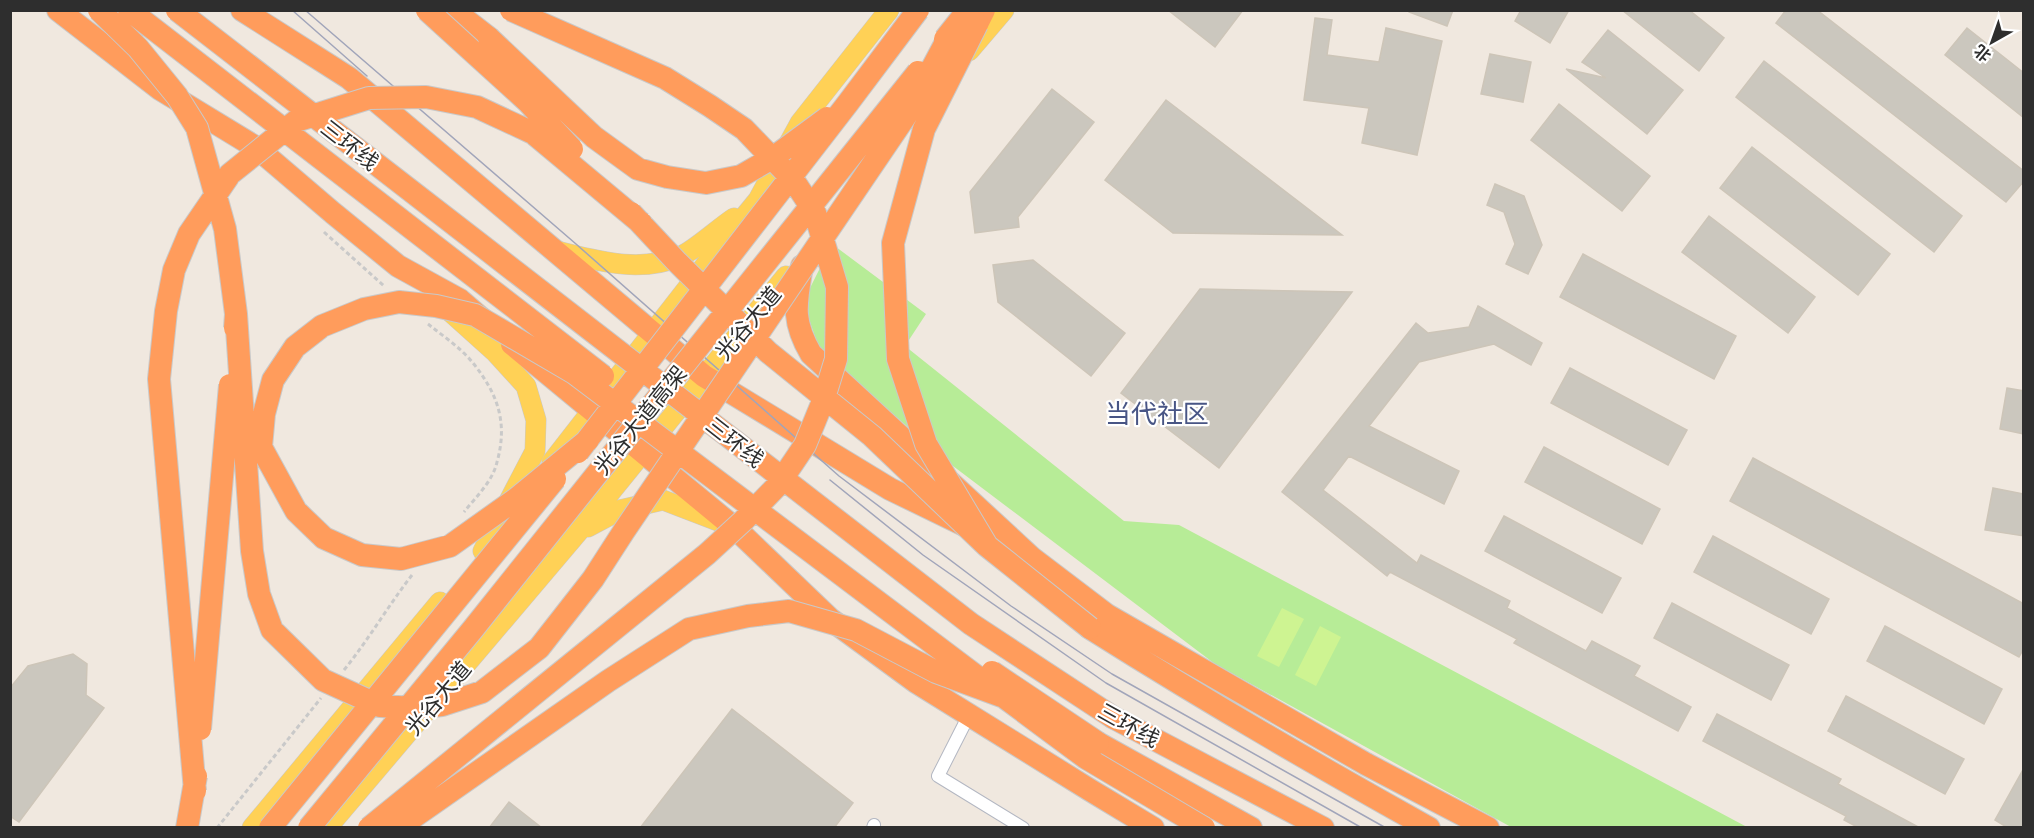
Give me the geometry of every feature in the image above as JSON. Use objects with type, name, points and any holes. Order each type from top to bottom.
[{"type":"highway","points":[[57,10],[160,89],[257,148],[398,266],[460,300],[736,529],[830,619],[916,682],[1153,828]]},
{"type":"highway","points":[[99,10],[138,48],[177,96],[197,128],[225,230],[236,314],[252,551],[259,594],[272,630],[323,680],[380,706],[415,708],[442,705],[482,692],[538,648],[593,579],[911,108],[953,29]]},
{"type":"highway","name":"三环线","points":[[129,10],[964,654],[1098,743],[1251,828]]},
{"type":"highway","name":"三环线","points":[[177,10],[971,624],[1114,718],[1323,828]]},
{"type":"highway","points":[[242,10],[348,78],[704,376],[891,489],[1032,558]]},
{"type":"highway","points":[[427,10],[527,101],[676,261],[768,352],[872,436],[987,546],[1090,628],[1197,695],[1430,828]]},
{"type":"highway","points":[[453,10],[489,38],[594,137],[638,169],[667,177],[706,183],[741,176],[774,157],[848,104]]},
{"type":"highway","points":[[369,828],[707,554],[744,520],[778,485],[805,445],[824,401],[836,359],[837,287],[814,213],[794,181],[744,129],[665,78],[511,10]]},
{"type":"highway","name":"光谷大道高架","points":[[270,828],[588,440],[918,10]]},
{"type":"highway","name":"光谷大道高架","points":[[309,828],[473,629],[968,10]]},
{"type":"highway","points":[[984,10],[924,129],[893,243],[898,359],[926,444],[987,546]]},
{"type":"highway","points":[[195,790],[159,379],[166,311],[174,270],[189,234],[230,174],[296,121],[369,98],[426,97],[477,107],[533,133],[641,223]]},
{"type":"highway","points":[[804,255],[795,307],[801,337],[811,354],[1032,558],[1107,615],[1366,764],[1488,828]]},
{"type":"highway","points":[[588,440],[516,499],[450,546],[400,559],[362,555],[324,538],[296,511],[261,447],[264,414],[273,380],[295,347],[322,326],[364,309],[399,302],[436,306],[475,315],[574,373],[1086,758],[1204,828]]},
{"type":"highway","points":[[187,828],[195,790],[236,314]]},
{"type":"highway","points":[[398,828],[608,681],[689,628],[748,616],[789,611],[856,630],[936,672],[1004,698]]},
{"type":"highway","points":[[1248,697],[1342,779]]},
{"type":"main road","points":[[252,828],[483,551],[721,244],[758,200],[800,123],[889,10]]},
{"type":"main road","name":"光谷大道","points":[[327,828],[579,531],[804,255],[847,196],[1004,10]]},
{"type":"main road","points":[[552,250],[603,262],[642,266],[682,256],[758,200]]},
{"type":"main road","points":[[398,266],[495,352],[526,386],[536,420],[535,451],[483,551]]},
{"type":"main road","points":[[579,531],[620,510],[663,500],[704,514],[736,529]]},
{"type":"street","points":[[969,715],[938,776],[1023,828]]},
{"type":"path","points":[[323,231],[392,292]]},
{"type":"path","points":[[428,323],[472,362],[499,406],[502,420],[497,464],[484,488],[462,515]]},
{"type":"path","points":[[343,672],[396,596],[418,569]]},
{"type":"path","points":[[217,828],[328,690]]},
{"type":"green space","points":[[832,244],[926,314],[905,346],[1124,521],[1179,525],[1747,827],[1511,827],[1215,664],[953,466],[820,351],[803,302]]},
{"type":"green space","points":[[1282,608],[1304,619],[1279,667],[1257,656]]},
{"type":"green space","points":[[1320,626],[1341,637],[1316,686],[1295,675]]},
{"type":"building","points":[[1168,10],[1243,10],[1215,47]]},
{"type":"building","points":[[1409,10],[1453,10],[1447,26],[1409,12]]},
{"type":"building","points":[[1521,10],[1569,10],[1550,43],[1515,21]]},
{"type":"building","points":[[1622,10],[1689,10],[1724,38],[1699,71]]},
{"type":"building","points":[[1786,10],[1817,10],[2024,171],[2024,181],[2006,202],[1776,23]]},
{"type":"building","points":[[1315,18],[1332,20],[1327,55],[1379,62],[1386,28],[1442,41],[1417,155],[1362,143],[1369,108],[1304,100]]},
{"type":"building","points":[[1967,28],[2024,73],[2024,118],[1945,55]]},
{"type":"building","points":[[1608,30],[1683,90],[1647,134],[1566,69],[1606,78],[1582,62]]},
{"type":"building","points":[[1490,54],[1531,62],[1523,102],[1481,94]]},
{"type":"building","points":[[1764,61],[1962,216],[1934,252],[1736,97]]},
{"type":"building","points":[[1052,89],[1094,122],[1018,217],[1019,227],[975,233],[970,192]]},
{"type":"building","points":[[1166,100],[1342,235],[1173,233],[1105,180]]},
{"type":"building","points":[[1559,104],[1650,176],[1622,211],[1531,140]]},
{"type":"building","points":[[1752,147],[1890,254],[1858,295],[1720,188]]},
{"type":"building","points":[[1495,184],[1524,196],[1542,245],[1528,274],[1506,264],[1515,244],[1504,212],[1487,205]]},
{"type":"building","points":[[1709,216],[1815,297],[1788,333],[1682,252]]},
{"type":"building","points":[[1583,254],[1736,336],[1714,379],[1560,297]]},
{"type":"building","points":[[1033,260],[1125,333],[1091,376],[998,302],[993,265]]},
{"type":"building","points":[[1200,289],[1352,292],[1219,468],[1121,393]]},
{"type":"building","points":[[1478,306],[1542,343],[1531,365],[1494,344],[1419,362],[1369,426],[1459,471],[1444,504],[1349,456],[1323,490],[1417,563],[1421,555],[1510,601],[1507,608],[1586,651],[1592,641],[1640,666],[1634,676],[1691,707],[1678,731],[1514,643],[1517,639],[1390,572],[1387,576],[1282,492],[1416,323],[1428,333],[1469,327]]},
{"type":"building","points":[[1570,368],[1687,430],[1668,465],[1551,403]]},
{"type":"building","points":[[2007,388],[2024,391],[2024,434],[2000,429]]},
{"type":"building","points":[[1544,447],[1660,509],[1642,544],[1525,482]]},
{"type":"building","points":[[1753,458],[2024,604],[2024,648],[2019,657],[1730,501]]},
{"type":"building","points":[[1993,488],[2024,494],[2024,536],[1985,530]]},
{"type":"building","points":[[1504,516],[1621,578],[1602,613],[1485,551]]},
{"type":"building","points":[[1713,536],[1829,599],[1811,634],[1694,572]]},
{"type":"building","points":[[1672,603],[1789,665],[1771,700],[1654,638]]},
{"type":"building","points":[[1885,626],[2002,689],[1984,724],[1867,661]]},
{"type":"building","points":[[73,654],[87,664],[86,695],[104,708],[19,822],[10,816],[10,688],[28,666]]},
{"type":"building","points":[[1846,696],[1964,759],[1945,794],[1828,731]]},
{"type":"building","points":[[732,709],[853,803],[834,828],[640,828]]},
{"type":"building","points":[[1717,714],[1841,779],[1838,784],[1920,828],[1859,828],[1844,820],[1846,816],[1703,741]]},
{"type":"building","points":[[2024,768],[2024,828],[2008,828],[1995,820]]},
{"type":"building","points":[[509,802],[542,828],[489,828]]},
{"type":"tram line","points":[[292,10],[367,76]]},
{"type":"tram line","points":[[305,10],[576,244],[839,476],[1011,606],[1112,674],[1386,828]]},
{"type":"tram line","points":[[830,480],[923,555],[1106,683],[1362,828]]},
{"type":"district","name":"当代社区","points":[[1157,414]]}]
